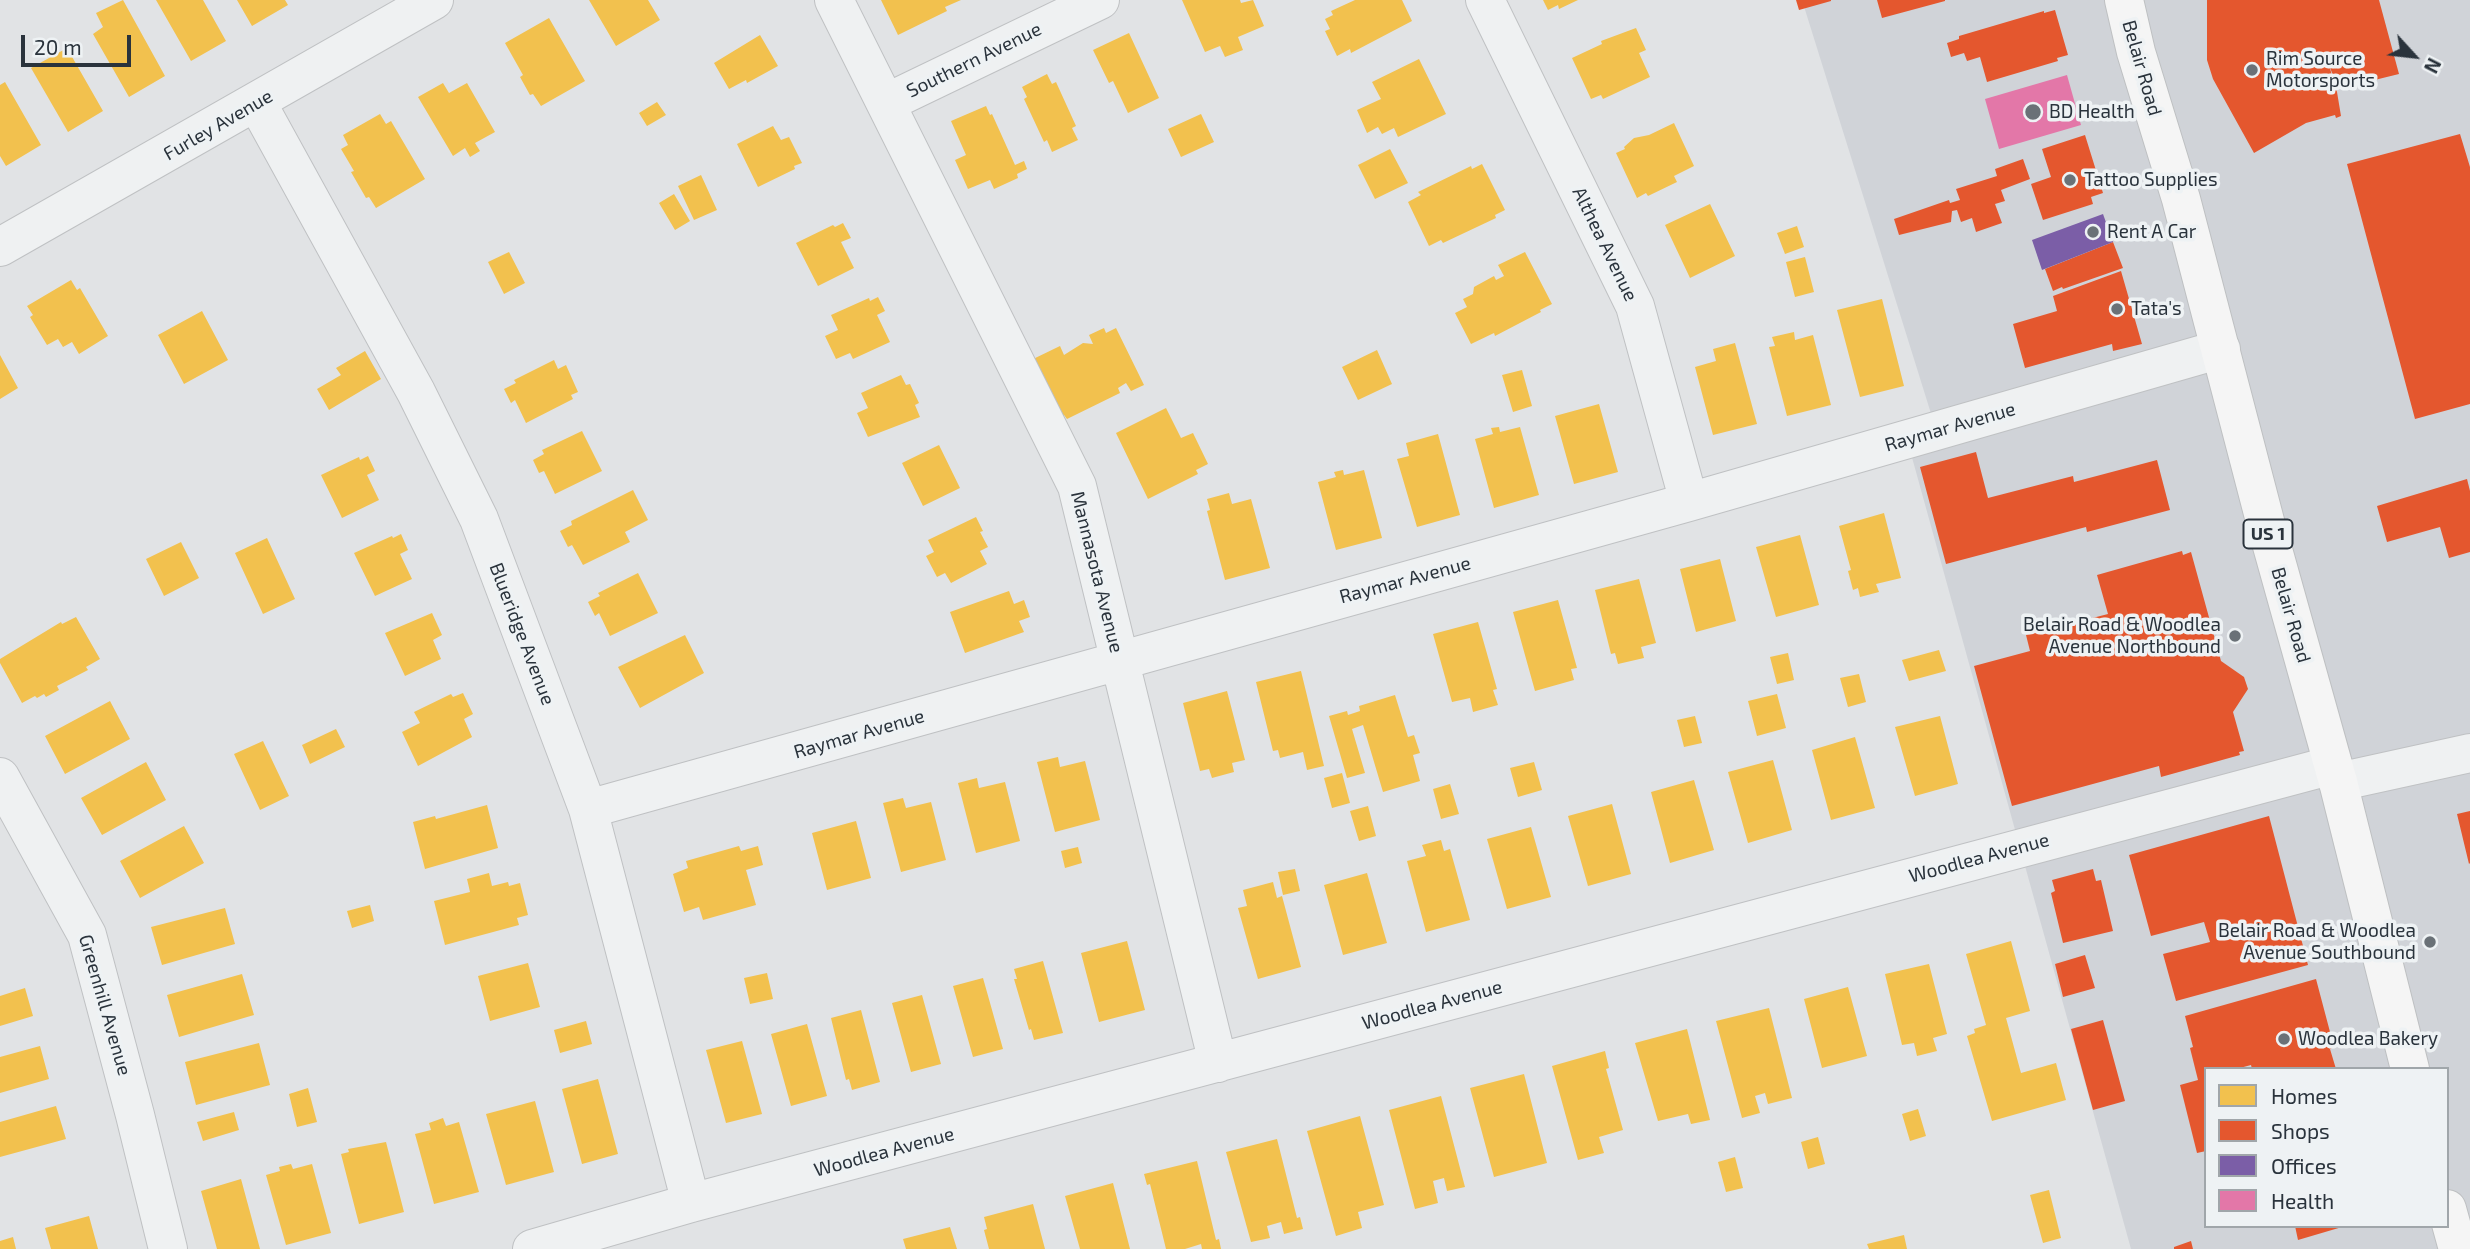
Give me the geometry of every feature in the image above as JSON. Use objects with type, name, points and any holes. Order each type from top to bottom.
[{"type":"main road","name":"Belair Road","points":[[2124,0],[2136,51],[2181,199],[2265,521],[2336,773],[2410,1067]]},
{"type":"main road","points":[[2449,1216],[2458,1249]]},
{"type":"street","name":"Furley Avenue","points":[[0,247],[434,0]]},
{"type":"street","name":"Mannasota Avenue","points":[[834,0],[1077,486],[1218,1063]]},
{"type":"street","name":"Southern Avenue","points":[[886,103],[1100,0]]},
{"type":"street","name":"Althea Avenue","points":[[1485,0],[1635,306],[1689,502]]},
{"type":"street","name":"Blueridge Avenue","points":[[257,103],[416,392],[479,519],[588,809],[691,1203]]},
{"type":"street","name":"Raymar Avenue","points":[[588,809],[1689,502],[2221,349]]},
{"type":"street","name":"Woodlea Avenue","points":[[531,1249],[691,1203],[1984,856],[2336,773],[2470,753]]},
{"type":"street","name":"Greenhill Avenue","points":[[0,777],[88,935],[168,1249]]},
{"type":"shaded area","points":[[1802,0],[2470,0],[2470,1249],[2131,1249],[1908,443],[1938,436]]},
{"type":"building: Homes","points":[[123,0],[165,76],[129,97],[93,34],[103,27],[96,13]]},
{"type":"building: Homes","points":[[156,0],[203,0],[226,41],[191,61]]},
{"type":"building: Homes","points":[[237,0],[285,0],[288,5],[252,26]]},
{"type":"building: Homes","points":[[589,0],[648,0],[660,20],[616,46]]},
{"type":"building: Homes","points":[[881,0],[961,0],[945,7],[947,11],[898,35]]},
{"type":"building: Homes","points":[[1182,0],[1240,0],[1241,3],[1253,0],[1264,26],[1238,37],[1243,50],[1225,57],[1220,46],[1205,52]]},
{"type":"building: Homes","points":[[1355,0],[1402,0],[1412,21],[1351,53],[1350,49],[1337,56],[1325,31],[1330,29],[1325,19],[1333,15],[1331,11]]},
{"type":"building: Homes","points":[[1543,0],[1578,0],[1559,9],[1558,5],[1548,10]]},
{"type":"building: Homes","points":[[549,18],[585,81],[541,106],[533,94],[530,95],[520,77],[523,75],[505,43]]},
{"type":"building: Homes","points":[[1636,28],[1646,50],[1639,53],[1650,77],[1603,99],[1601,95],[1591,99],[1572,58],[1602,44],[1601,41]]},
{"type":"building: Homes","points":[[1129,33],[1159,98],[1128,113],[1113,81],[1109,83],[1093,50]]},
{"type":"building: Homes","points":[[760,35],[778,66],[747,83],[746,80],[729,89],[714,63]]},
{"type":"building: Homes","points":[[67,48],[103,111],[68,132],[31,68]]},
{"type":"building: Homes","points":[[1419,59],[1446,114],[1398,137],[1394,128],[1382,134],[1378,127],[1367,133],[1357,110],[1381,99],[1372,82]]},
{"type":"building: Homes","points":[[1047,74],[1052,84],[1056,82],[1076,126],[1072,128],[1078,140],[1052,152],[1047,140],[1044,142],[1024,99],[1027,97],[1022,87]]},
{"type":"building: Homes","points":[[5,82],[41,145],[6,166],[0,156],[0,85]]},
{"type":"building: Homes","points":[[443,83],[449,93],[467,83],[495,132],[475,143],[480,151],[470,157],[465,148],[453,156],[418,97]]},
{"type":"building: Homes","points":[[657,102],[666,115],[647,126],[639,113]]},
{"type":"building: Homes","points":[[986,106],[1015,165],[1024,161],[1027,169],[1017,174],[1018,178],[994,189],[990,180],[968,189],[955,160],[966,155],[951,121]]},
{"type":"building: Homes","points":[[380,114],[386,124],[391,121],[425,179],[376,208],[369,197],[366,198],[341,149],[348,145],[343,135]]},
{"type":"building: Homes","points":[[1201,114],[1214,142],[1181,157],[1168,129]]},
{"type":"building: Homes","points":[[1674,123],[1694,166],[1674,176],[1677,182],[1648,196],[1646,193],[1637,198],[1616,153],[1625,149],[1634,138],[1649,135]]},
{"type":"building: Homes","points":[[773,126],[781,140],[789,137],[802,163],[758,187],[737,144]]},
{"type":"building: Homes","points":[[1390,149],[1408,183],[1375,199],[1358,165]]},
{"type":"building: Homes","points":[[1482,164],[1505,210],[1495,215],[1496,218],[1443,243],[1441,240],[1429,246],[1408,202],[1421,195],[1418,192],[1471,166],[1472,169]]},
{"type":"building: Homes","points":[[701,175],[717,210],[694,220],[678,186]]},
{"type":"building: Homes","points":[[674,194],[690,221],[675,230],[659,203]]},
{"type":"building: Homes","points":[[1710,204],[1735,256],[1690,278],[1665,225]]},
{"type":"building: Homes","points":[[843,223],[851,238],[841,242],[854,268],[818,286],[796,243]]},
{"type":"building: Homes","points":[[1797,226],[1804,247],[1785,254],[1777,233]]},
{"type":"building: Homes","points":[[509,252],[525,283],[504,294],[488,262]]},
{"type":"building: Homes","points":[[1525,252],[1552,304],[1495,336],[1494,333],[1471,344],[1455,313],[1467,307],[1463,299],[1473,294],[1474,287],[1494,276],[1496,280],[1504,276],[1498,265]]},
{"type":"building: Homes","points":[[1805,257],[1814,292],[1795,297],[1786,262]]},
{"type":"building: Homes","points":[[71,280],[77,290],[80,288],[108,336],[79,354],[72,342],[63,347],[58,339],[47,345],[30,317],[33,315],[27,306]]},
{"type":"building: Homes","points":[[878,297],[885,311],[877,315],[890,342],[853,359],[850,353],[836,359],[825,336],[838,330],[831,315],[869,298],[870,301]]},
{"type":"building: Homes","points":[[1882,299],[1904,386],[1860,397],[1837,310]]},
{"type":"building: Homes","points":[[202,311],[228,360],[184,384],[158,335]]},
{"type":"building: Homes","points":[[1104,328],[1106,333],[1116,328],[1144,385],[1131,391],[1126,383],[1118,388],[1120,393],[1067,419],[1064,415],[1055,420],[1027,362],[1060,346],[1064,355],[1083,343],[1093,344],[1089,335]]},
{"type":"building: Homes","points":[[1794,332],[1795,340],[1813,335],[1831,405],[1787,416],[1769,347],[1775,346],[1772,337]]},
{"type":"building: Homes","points":[[1735,343],[1757,424],[1713,435],[1695,367],[1716,361],[1713,349]]},
{"type":"building: Homes","points":[[1377,350],[1392,384],[1358,400],[1342,367]]},
{"type":"building: Homes","points":[[365,351],[381,379],[329,410],[317,389],[341,375],[336,368]]},
{"type":"building: Homes","points":[[0,355],[18,388],[0,399]]},
{"type":"building: Homes","points":[[554,360],[558,369],[566,365],[578,392],[571,395],[573,399],[526,423],[515,400],[511,403],[504,389],[516,383],[514,380]]},
{"type":"building: Homes","points":[[1522,370],[1532,406],[1513,412],[1502,375]]},
{"type":"building: Homes","points":[[901,375],[906,385],[910,384],[919,403],[915,405],[920,417],[868,437],[857,413],[868,408],[861,393]]},
{"type":"building: Homes","points":[[1599,404],[1618,472],[1574,484],[1555,416]]},
{"type":"building: Homes","points":[[1166,408],[1181,438],[1193,433],[1208,464],[1196,470],[1198,474],[1148,499],[1116,433]]},
{"type":"building: Homes","points":[[1499,427],[1500,432],[1520,427],[1539,495],[1494,508],[1475,439],[1493,434],[1491,428]]},
{"type":"building: Homes","points":[[582,431],[602,471],[555,494],[544,471],[539,473],[533,460],[544,454],[542,450]]},
{"type":"building: Homes","points":[[1438,434],[1460,515],[1417,527],[1397,459],[1409,456],[1406,443]]},
{"type":"building: Homes","points":[[939,445],[960,488],[923,506],[902,463]]},
{"type":"building: Homes","points":[[368,456],[375,471],[367,475],[379,500],[342,518],[321,475],[359,457],[360,460]]},
{"type":"building: Homes","points":[[1343,470],[1344,475],[1364,470],[1382,538],[1336,550],[1318,482],[1336,477],[1334,472]]},
{"type":"building: Homes","points":[[633,490],[648,520],[625,532],[630,542],[583,565],[572,545],[568,547],[560,531],[572,525],[571,521]]},
{"type":"building: Homes","points":[[1229,493],[1232,504],[1251,499],[1270,568],[1225,580],[1207,511],[1210,510],[1207,499]]},
{"type":"building: Homes","points":[[1884,513],[1901,578],[1876,584],[1879,592],[1860,597],[1858,588],[1853,590],[1848,571],[1851,570],[1839,526]]},
{"type":"building: Homes","points":[[976,517],[988,547],[980,551],[987,564],[951,583],[945,573],[937,577],[926,556],[934,552],[928,540]]},
{"type":"building: Homes","points":[[401,534],[408,550],[400,554],[412,579],[375,596],[354,553]]},
{"type":"building: Homes","points":[[1800,535],[1819,605],[1776,617],[1756,547]]},
{"type":"building: Homes","points":[[267,538],[295,599],[263,614],[235,553]]},
{"type":"building: Homes","points":[[181,542],[199,578],[164,596],[146,559]]},
{"type":"building: Homes","points":[[1720,559],[1736,621],[1696,632],[1680,569]]},
{"type":"building: Homes","points":[[638,573],[658,613],[610,636],[599,613],[595,616],[588,602],[600,596],[598,593]]},
{"type":"building: Homes","points":[[1639,579],[1656,643],[1641,647],[1644,658],[1618,664],[1615,653],[1611,654],[1595,590]]},
{"type":"building: Homes","points":[[1009,591],[1014,604],[1024,600],[1030,617],[1019,621],[1024,632],[965,653],[950,612]]},
{"type":"building: Homes","points":[[1558,600],[1577,668],[1571,669],[1574,680],[1535,691],[1513,612]]},
{"type":"building: Homes","points":[[432,613],[442,635],[433,640],[441,659],[405,676],[385,633]]},
{"type":"building: Homes","points":[[76,617],[100,659],[86,667],[88,670],[57,686],[59,690],[46,697],[44,694],[37,698],[35,696],[22,703],[0,659],[61,622],[62,624]]},
{"type":"building: Homes","points":[[1478,622],[1497,689],[1493,690],[1498,705],[1473,712],[1470,698],[1452,702],[1433,634]]},
{"type":"building: Homes","points":[[685,635],[704,673],[640,708],[618,667]]},
{"type":"building: Homes","points":[[1939,650],[1946,671],[1909,681],[1902,660]]},
{"type":"building: Homes","points":[[1788,653],[1794,680],[1777,684],[1770,657]]},
{"type":"building: Homes","points":[[1301,671],[1324,766],[1307,770],[1303,752],[1280,758],[1278,750],[1273,751],[1256,682]]},
{"type":"building: Homes","points":[[1859,674],[1866,702],[1848,707],[1840,678]]},
{"type":"building: Homes","points":[[1227,691],[1245,760],[1232,763],[1234,772],[1212,778],[1209,769],[1200,771],[1183,703]]},
{"type":"building: Homes","points":[[463,693],[473,714],[464,719],[472,737],[418,766],[402,732],[420,723],[414,712],[451,694],[453,697]]},
{"type":"building: Homes","points":[[1777,694],[1786,728],[1757,736],[1748,701]]},
{"type":"building: Homes","points":[[1395,695],[1408,737],[1414,735],[1420,753],[1413,755],[1420,781],[1383,792],[1363,725],[1352,729],[1365,773],[1347,778],[1329,716],[1347,711],[1348,715],[1360,711],[1359,706]]},
{"type":"building: Homes","points":[[110,701],[130,739],[65,774],[45,736]]},
{"type":"building: Homes","points":[[1695,716],[1702,743],[1684,747],[1677,720]]},
{"type":"building: Homes","points":[[1940,716],[1958,784],[1915,796],[1895,727]]},
{"type":"building: Homes","points":[[336,729],[345,747],[310,764],[302,745]]},
{"type":"building: Homes","points":[[1855,737],[1875,808],[1831,820],[1812,750]]},
{"type":"building: Homes","points":[[263,741],[289,796],[260,810],[234,754]]},
{"type":"building: Homes","points":[[1058,757],[1060,767],[1085,761],[1100,820],[1055,832],[1037,762]]},
{"type":"building: Homes","points":[[1773,760],[1792,830],[1748,843],[1728,772]]},
{"type":"building: Homes","points":[[146,762],[166,800],[102,835],[81,798]]},
{"type":"building: Homes","points":[[1534,762],[1542,790],[1518,797],[1510,768]]},
{"type":"building: Homes","points":[[1342,773],[1350,803],[1332,808],[1324,778]]},
{"type":"building: Homes","points":[[977,778],[979,788],[1005,782],[1020,841],[976,853],[958,783]]},
{"type":"building: Homes","points":[[1694,780],[1714,850],[1670,863],[1651,792]]},
{"type":"building: Homes","points":[[1450,784],[1459,814],[1441,819],[1433,789]]},
{"type":"building: Homes","points":[[903,798],[906,808],[931,802],[946,860],[901,872],[883,803]]},
{"type":"building: Homes","points":[[1612,804],[1631,874],[1588,886],[1568,816]]},
{"type":"building: Homes","points":[[487,805],[498,848],[425,869],[413,822],[435,816],[436,819]]},
{"type":"building: Homes","points":[[1368,806],[1376,836],[1359,841],[1350,811]]},
{"type":"building: Homes","points":[[856,821],[871,878],[827,890],[812,833]]},
{"type":"building: Homes","points":[[184,826],[204,863],[140,898],[120,861]]},
{"type":"building: Homes","points":[[1531,827],[1551,897],[1507,909],[1487,839]]},
{"type":"building: Homes","points":[[1441,840],[1444,851],[1450,849],[1470,920],[1426,932],[1407,861],[1426,856],[1422,845]]},
{"type":"building: Homes","points":[[739,846],[741,851],[758,846],[763,865],[746,870],[756,905],[703,920],[699,907],[684,912],[673,874],[688,868],[686,861]]},
{"type":"building: Homes","points":[[1078,847],[1082,863],[1065,868],[1061,851]]},
{"type":"building: Homes","points":[[1295,869],[1300,891],[1283,895],[1278,872]]},
{"type":"building: Homes","points":[[489,873],[492,886],[508,882],[509,886],[520,883],[528,915],[517,918],[519,925],[445,945],[434,901],[470,892],[467,879]]},
{"type":"building: Homes","points":[[1367,873],[1387,943],[1343,955],[1324,885]]},
{"type":"building: Homes","points":[[1273,882],[1277,898],[1282,896],[1301,967],[1258,979],[1238,908],[1247,906],[1243,890]]},
{"type":"building: Homes","points":[[370,905],[374,921],[352,928],[347,911]]},
{"type":"building: Homes","points":[[225,908],[235,944],[162,965],[151,927]]},
{"type":"building: Homes","points":[[1127,941],[1145,1010],[1099,1022],[1081,953]]},
{"type":"building: Homes","points":[[2011,941],[2030,1011],[2006,1018],[2021,1073],[2056,1063],[2066,1100],[1992,1121],[1967,1036],[1975,1033],[1974,1029],[1986,1025],[1966,954]]},
{"type":"building: Homes","points":[[1043,961],[1063,1033],[1034,1040],[1014,979],[1017,979],[1014,969]]},
{"type":"building: Homes","points":[[528,963],[540,1007],[490,1021],[478,976]]},
{"type":"building: Homes","points":[[1929,964],[1947,1034],[1933,1038],[1937,1051],[1917,1056],[1914,1043],[1902,1045],[1885,974]]},
{"type":"building: Homes","points":[[767,973],[773,999],[750,1004],[744,978]]},
{"type":"building: Homes","points":[[242,974],[254,1015],[179,1037],[167,995]]},
{"type":"building: Homes","points":[[983,978],[1003,1049],[973,1057],[953,986]]},
{"type":"building: Homes","points":[[1848,987],[1867,1056],[1822,1068],[1804,999]]},
{"type":"building: Homes","points":[[25,988],[33,1016],[0,1026],[0,996]]},
{"type":"building: Homes","points":[[922,995],[941,1064],[911,1072],[892,1003]]},
{"type":"building: Homes","points":[[1769,1008],[1792,1098],[1768,1104],[1765,1093],[1755,1096],[1760,1113],[1742,1118],[1716,1021]]},
{"type":"building: Homes","points":[[861,1010],[880,1082],[852,1090],[849,1079],[846,1080],[831,1018]]},
{"type":"building: Homes","points":[[586,1021],[592,1044],[560,1053],[554,1030]]},
{"type":"building: Homes","points":[[807,1024],[827,1096],[791,1106],[771,1034]]},
{"type":"building: Homes","points":[[1687,1029],[1710,1120],[1691,1124],[1688,1114],[1658,1121],[1635,1043]]},
{"type":"building: Homes","points":[[742,1041],[762,1114],[726,1123],[706,1050]]},
{"type":"building: Homes","points":[[259,1043],[270,1085],[196,1105],[185,1062]]},
{"type":"building: Homes","points":[[40,1046],[49,1079],[0,1093],[0,1057]]},
{"type":"building: Homes","points":[[1605,1051],[1609,1068],[1606,1069],[1623,1130],[1599,1137],[1604,1153],[1578,1160],[1552,1066]]},
{"type":"building: Homes","points":[[1524,1074],[1547,1163],[1494,1177],[1470,1088]]},
{"type":"building: Homes","points":[[598,1079],[618,1154],[582,1164],[562,1089]]},
{"type":"building: Homes","points":[[308,1088],[317,1122],[297,1127],[289,1094]]},
{"type":"building: Homes","points":[[1441,1096],[1465,1187],[1447,1191],[1444,1178],[1433,1181],[1438,1203],[1415,1209],[1389,1110]]},
{"type":"building: Homes","points":[[535,1101],[554,1172],[506,1185],[486,1114]]},
{"type":"building: Homes","points":[[56,1106],[66,1139],[0,1157],[0,1122]]},
{"type":"building: Homes","points":[[1918,1109],[1926,1136],[1910,1141],[1902,1114]]},
{"type":"building: Homes","points":[[234,1112],[239,1130],[203,1141],[197,1122]]},
{"type":"building: Homes","points":[[1360,1116],[1384,1205],[1358,1212],[1362,1228],[1336,1236],[1307,1131]]},
{"type":"building: Homes","points":[[443,1118],[446,1126],[459,1122],[479,1192],[434,1204],[415,1134],[431,1130],[429,1123]]},
{"type":"building: Homes","points":[[1818,1137],[1825,1164],[1808,1169],[1801,1142]]},
{"type":"building: Homes","points":[[1277,1139],[1297,1218],[1300,1217],[1303,1229],[1284,1234],[1281,1222],[1267,1226],[1270,1238],[1251,1242],[1226,1152]]},
{"type":"building: Homes","points":[[386,1142],[404,1212],[359,1224],[341,1154],[349,1152],[348,1149]]},
{"type":"building: Homes","points":[[1735,1157],[1743,1188],[1726,1192],[1718,1162]]},
{"type":"building: Homes","points":[[1197,1161],[1216,1240],[1219,1239],[1221,1249],[1202,1249],[1201,1244],[1185,1249],[1166,1249],[1150,1184],[1147,1185],[1144,1174]]},
{"type":"building: Homes","points":[[291,1164],[293,1169],[312,1164],[331,1233],[286,1245],[266,1175]]},
{"type":"building: Homes","points":[[241,1179],[260,1249],[217,1249],[201,1191]]},
{"type":"building: Homes","points":[[1113,1183],[1130,1249],[1080,1249],[1065,1196]]},
{"type":"building: Homes","points":[[2049,1190],[2061,1238],[2043,1243],[2030,1195]]},
{"type":"building: Homes","points":[[1033,1204],[1045,1249],[989,1249],[984,1217]]},
{"type":"building: Homes","points":[[89,1216],[98,1249],[51,1249],[45,1228]]},
{"type":"building: Homes","points":[[950,1227],[957,1249],[906,1249],[903,1239]]},
{"type":"building: Homes","points":[[1904,1235],[1907,1249],[1869,1249],[1867,1244]]},
{"type":"building: Homes","points":[[13,1237],[16,1249],[0,1249],[0,1241]]},
{"type":"building: Shops","points":[[1796,0],[1831,0],[1831,1],[1799,10]]},
{"type":"building: Shops","points":[[1877,0],[1945,0],[1945,1],[1882,18]]},
{"type":"building: Shops","points":[[2207,0],[2379,0],[2399,74],[2338,89],[2328,62],[2341,116],[2336,118],[2335,115],[2306,123],[2254,153],[2213,79],[2207,60]]},
{"type":"building: Shops","points":[[2055,10],[2068,55],[2057,58],[2058,61],[1987,82],[1980,57],[1967,61],[1964,53],[1951,57],[1947,43],[1959,39],[1959,36]]},
{"type":"building: Shops","points":[[2460,134],[2470,167],[2470,404],[2415,419],[2347,164]]},
{"type":"building: Shops","name":"Tattoo Supplies","points":[[2085,135],[2103,193],[2091,197],[2093,204],[2043,220],[2031,184],[2051,177],[2042,149]]},
{"type":"building: Shops","points":[[2023,159],[2030,179],[2001,190],[2005,201],[1995,204],[2002,223],[1976,232],[1972,218],[1961,222],[1957,210],[1952,211],[1951,222],[1899,235],[1894,219],[1949,200],[1950,203],[1960,200],[1956,189],[1997,176],[1995,169]]},
{"type":"building: Shops","points":[[2113,242],[2123,268],[2053,291],[2045,269]]},
{"type":"building: Shops","points":[[2121,271],[2142,344],[2113,351],[2112,344],[2025,368],[2013,324],[2057,311],[2053,296]]},
{"type":"building: Shops","points":[[1976,452],[1988,498],[2073,476],[2074,482],[2157,460],[2170,510],[2087,532],[2086,527],[1946,564],[1920,467]]},
{"type":"building: Shops","points":[[2467,479],[2470,491],[2470,552],[2449,558],[2440,527],[2387,542],[2377,506]]},
{"type":"building: Shops","points":[[2182,551],[2183,555],[2191,552],[2221,661],[2244,677],[2248,689],[2233,712],[2244,751],[2239,752],[2240,755],[2161,777],[2159,766],[2012,806],[1974,666],[2030,651],[2026,635],[2108,614],[2097,575]]},
{"type":"building: Shops","points":[[2470,811],[2470,863],[2469,864],[2457,814]]},
{"type":"building: Shops","points":[[2269,816],[2308,965],[2176,1001],[2163,954],[2210,942],[2204,922],[2151,936],[2129,855]]},
{"type":"building: Shops","points":[[2093,869],[2096,881],[2101,880],[2113,931],[2063,943],[2051,893],[2055,891],[2052,880]]},
{"type":"building: Shops","points":[[2085,955],[2095,988],[2063,997],[2055,964]]},
{"type":"building: Shops","points":[[2316,979],[2334,1047],[2330,1049],[2335,1067],[2204,1067],[2204,1151],[2197,1153],[2180,1085],[2198,1080],[2185,1016]]},
{"type":"building: Shops","points":[[2103,1020],[2125,1101],[2093,1110],[2071,1029]]},
{"type":"building: Shops","points":[[2295,1228],[2339,1228],[2298,1240]]},
{"type":"building: Shops","points":[[2191,1241],[2193,1249],[2174,1249],[2174,1247]]},
{"type":"building: Offices","points":[[2103,214],[2113,242],[2042,270],[2032,240]]},
{"type":"building: Health","name":"BD Health","points":[[2067,75],[2081,125],[1999,149],[1985,99]]},
{"type":"place","name":"Rim Source Motorsports","points":[[2252,70]]},
{"type":"place","name":"BD Health","points":[[2033,112]]},
{"type":"place","name":"Tattoo Supplies","points":[[2070,180]]},
{"type":"place","name":"Rent A Car","points":[[2093,232]]},
{"type":"place","name":"Tata's","points":[[2117,309]]},
{"type":"place","name":"Belair Road & Woodlea Avenue Northbound","points":[[2235,636]]},
{"type":"place","name":"Belair Road & Woodlea Avenue Southbound","points":[[2430,942]]},
{"type":"place","name":"Woodlea Bakery","points":[[2284,1039]]}]
